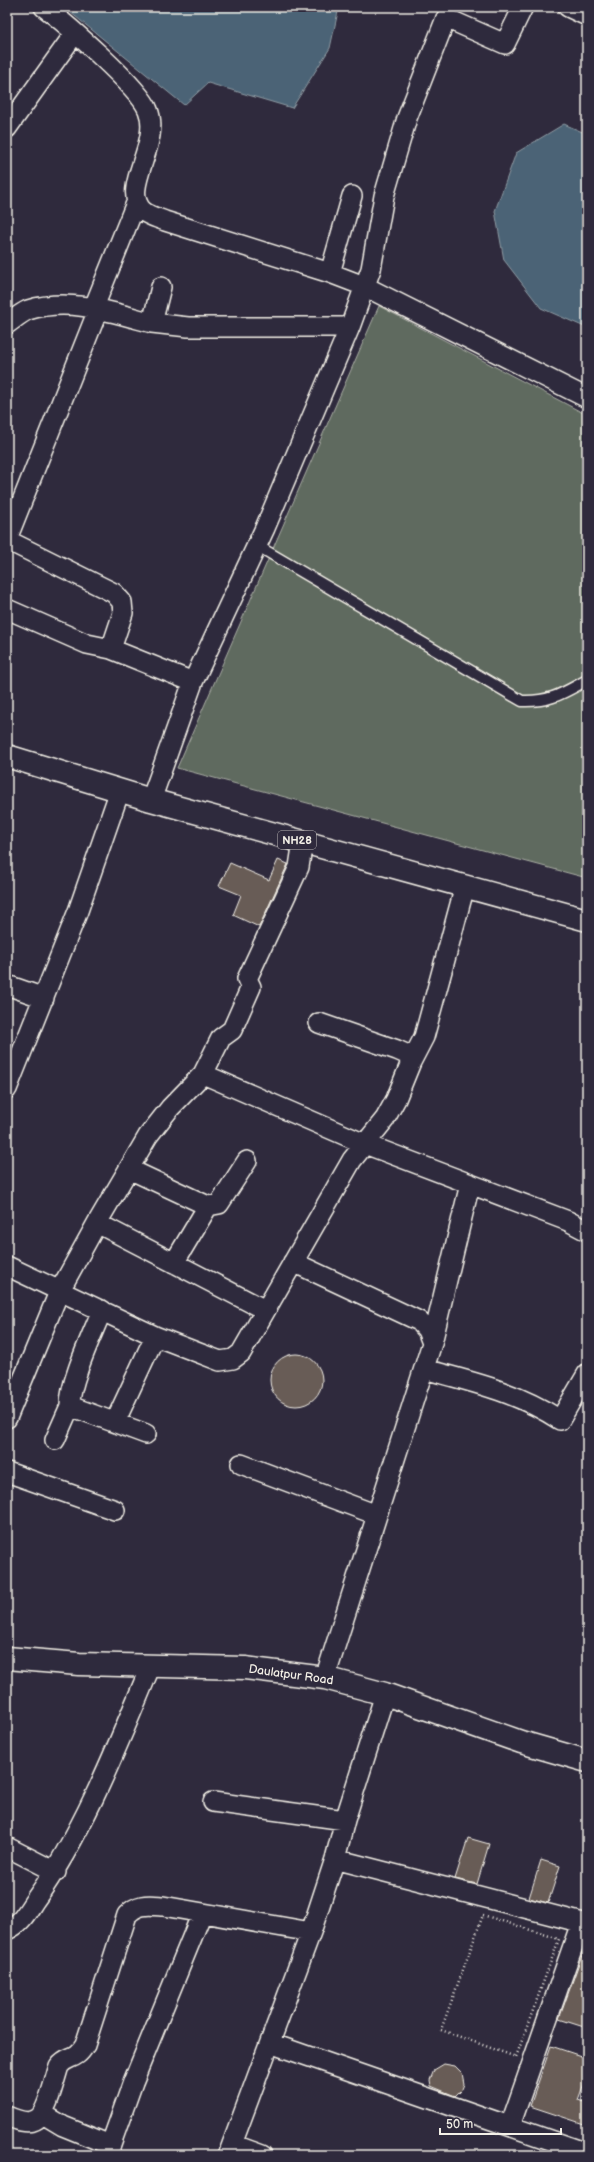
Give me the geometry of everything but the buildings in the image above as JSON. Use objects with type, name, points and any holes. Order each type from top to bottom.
[{"type":"main road","name":"NH28","points":[[7,756],[151,800],[587,920]]},
{"type":"main road","name":"Daulatpur Road","points":[[7,1658],[79,1664],[245,1668],[325,1678],[386,1694],[521,1742],[587,1761]]},
{"type":"street","points":[[44,7],[75,33],[139,96],[148,109],[152,125],[151,136],[137,181],[135,192],[136,203],[94,307],[96,315],[7,540],[114,593],[122,602],[124,613],[111,649]]},
{"type":"street","points":[[151,800],[193,682],[256,545],[350,327],[371,269],[384,196],[407,118],[446,18],[505,44],[523,7]]},
{"type":"street","points":[[568,7],[587,16]]},
{"type":"street","points":[[7,128],[75,33]]},
{"type":"street","points":[[330,273],[352,196]]},
{"type":"street","points":[[136,203],[144,212],[165,222],[330,273],[364,286],[587,398]]},
{"type":"street","points":[[152,323],[161,287]]},
{"type":"street","points":[[7,324],[27,311],[60,305],[94,307],[152,323],[188,327],[350,327]]},
{"type":"street","points":[[7,609],[87,644],[111,649],[193,682]]},
{"type":"street","points":[[7,1089],[78,911],[120,790]]},
{"type":"street","points":[[7,1418],[59,1292],[97,1223],[148,1136],[170,1108],[203,1074],[221,1038],[232,1030],[251,987],[247,979],[276,920],[299,867],[303,842]]},
{"type":"street","points":[[7,1266],[59,1292],[102,1310],[155,1336],[220,1361],[232,1359],[241,1353],[352,1160],[385,1119],[399,1092],[411,1062],[424,1037],[465,886]]},
{"type":"street","points":[[7,985],[44,998]]},
{"type":"street","points":[[319,1023],[397,1050],[406,1054],[411,1062]]},
{"type":"street","points":[[203,1074],[365,1144],[568,1221],[587,1231]]},
{"type":"street","points":[[129,1169],[208,1206],[219,1204],[246,1161]]},
{"type":"street","points":[[325,1678],[432,1343],[470,1184]]},
{"type":"street","points":[[174,1263],[208,1206]]},
{"type":"street","points":[[97,1223],[265,1310]]},
{"type":"street","points":[[293,1262],[419,1321],[427,1330],[432,1343]]},
{"type":"street","points":[[55,1440],[70,1406],[69,1397],[102,1310]]},
{"type":"street","points":[[115,1422],[155,1336]]},
{"type":"street","points":[[424,1369],[506,1393],[535,1404],[560,1420],[587,1374]]},
{"type":"street","points":[[70,1406],[146,1434]]},
{"type":"street","points":[[241,1464],[377,1515]]},
{"type":"street","points":[[7,1472],[116,1510]]},
{"type":"street","points":[[7,1930],[17,1925],[56,1872],[118,1743],[151,1665]]},
{"type":"street","points":[[262,2155],[230,2150],[311,1932],[335,1859],[344,1820],[386,1694]]},
{"type":"street","points":[[213,1802],[344,1820]]},
{"type":"street","points":[[7,1847],[56,1872]]},
{"type":"street","points":[[335,1859],[584,1924],[510,2126]]},
{"type":"street","points":[[7,2116],[26,2122],[36,2120],[43,2114],[59,2066],[63,2061],[80,2054],[85,2045],[128,1915],[134,1908],[142,1905],[163,1906],[311,1932]]},
{"type":"street","points":[[43,2114],[109,2150],[141,2062],[202,1912]]},
{"type":"street","points":[[270,2043],[587,2153]]},
{"type":"lane","points":[[256,545],[522,701],[540,702],[556,697],[587,680]]},
{"type":"path","points":[[483,1915],[559,1939],[516,2057],[441,2030],[483,1915]]},
{"type":"green space","points":[[379,306],[587,415],[587,878],[177,768]]},
{"type":"water","points":[[68,7],[339,7],[330,48],[292,108],[208,83],[184,105],[70,12]]},
{"type":"water","points":[[564,124],[587,134],[587,328],[541,308],[504,260],[495,211],[516,153]]}]
